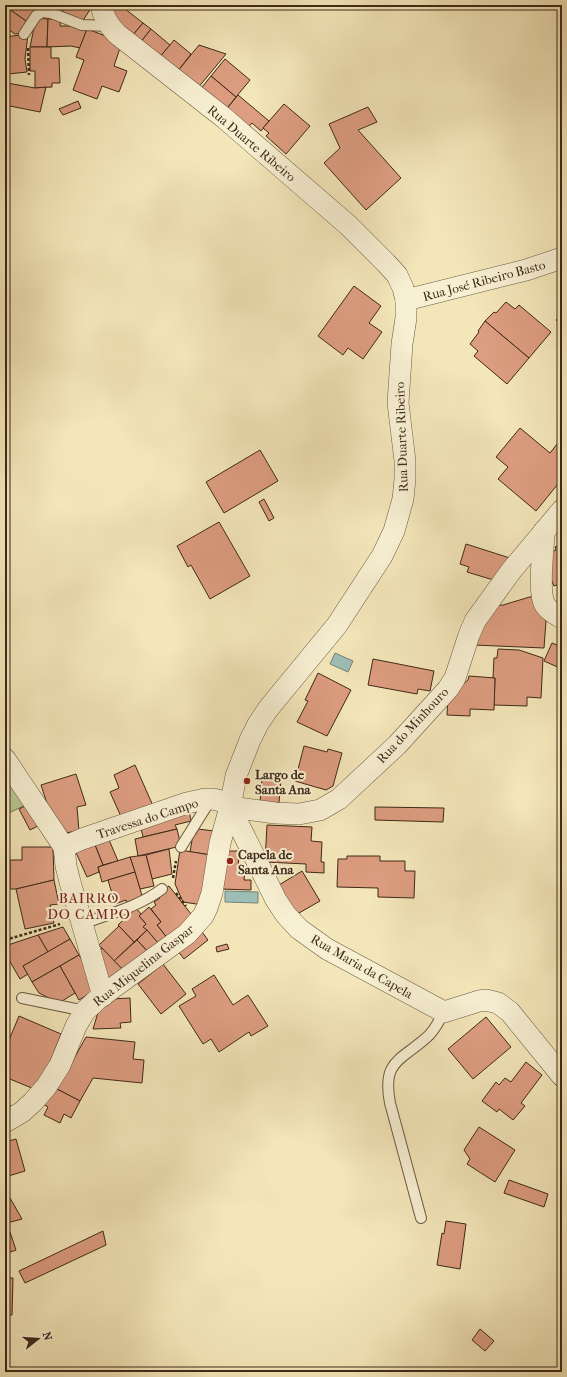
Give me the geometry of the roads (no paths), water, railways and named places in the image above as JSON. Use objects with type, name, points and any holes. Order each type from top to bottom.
[{"type":"street","points":[[101,5],[105,18],[117,33]]},
{"type":"street","name":"Rua Duarte Ribeiro","points":[[117,33],[223,117],[348,225],[397,275],[403,288],[406,300],[406,318],[402,344],[398,403],[405,461],[405,479],[403,499],[394,531],[382,556],[337,625],[268,709],[258,724],[246,748],[240,766],[221,803]]},
{"type":"street","name":"Rua José Ribeiro Basto","points":[[406,300],[526,270],[562,258]]},
{"type":"street","name":"Rua do Minhouro","points":[[221,803],[275,813],[299,814],[320,810],[339,799],[397,745],[448,689],[455,678],[475,621],[511,571],[562,510]]},
{"type":"street","points":[[544,531],[542,598],[548,608],[562,618]]},
{"type":"street","points":[[5,759],[64,847],[66,866],[103,996]]},
{"type":"street","name":"Travessa do Campo","points":[[64,847],[82,839],[187,803],[205,798],[221,803]]},
{"type":"street","name":"Rua Miquelina Gaspar","points":[[5,1122],[22,1112],[46,1087],[60,1065],[76,1026],[85,1011],[187,934],[198,922],[207,908],[212,893],[220,843],[221,803]]},
{"type":"street","name":"Rua Maria da Capela","points":[[221,803],[276,900],[286,915],[299,929],[327,949],[444,1012]]},
{"type":"street","points":[[444,1012],[479,1001],[486,1000],[498,1003],[510,1012],[562,1076]]},
{"type":"lane","points":[[24,34],[36,16],[42,12],[51,13],[82,25],[117,33]]},
{"type":"lane","points":[[181,847],[221,803]]},
{"type":"lane","points":[[81,921],[140,903],[162,889]]},
{"type":"lane","points":[[22,998],[85,1011]]},
{"type":"lane","points":[[421,1218],[392,1110],[388,1084],[389,1073],[394,1064],[429,1035],[444,1012]]},
{"type":"water","points":[[335,653],[353,661],[348,672],[330,664]]},
{"type":"water","points":[[225,891],[258,892],[258,903],[225,902]]},
{"type":"place","name":"Largo de Santa Ana","points":[[247,781]]},
{"type":"place","name":"Capela de Santa Ana","points":[[230,861]]},
{"type":"district","name":"BAIRRO DO CAMPO","points":[[89,906]]}]
